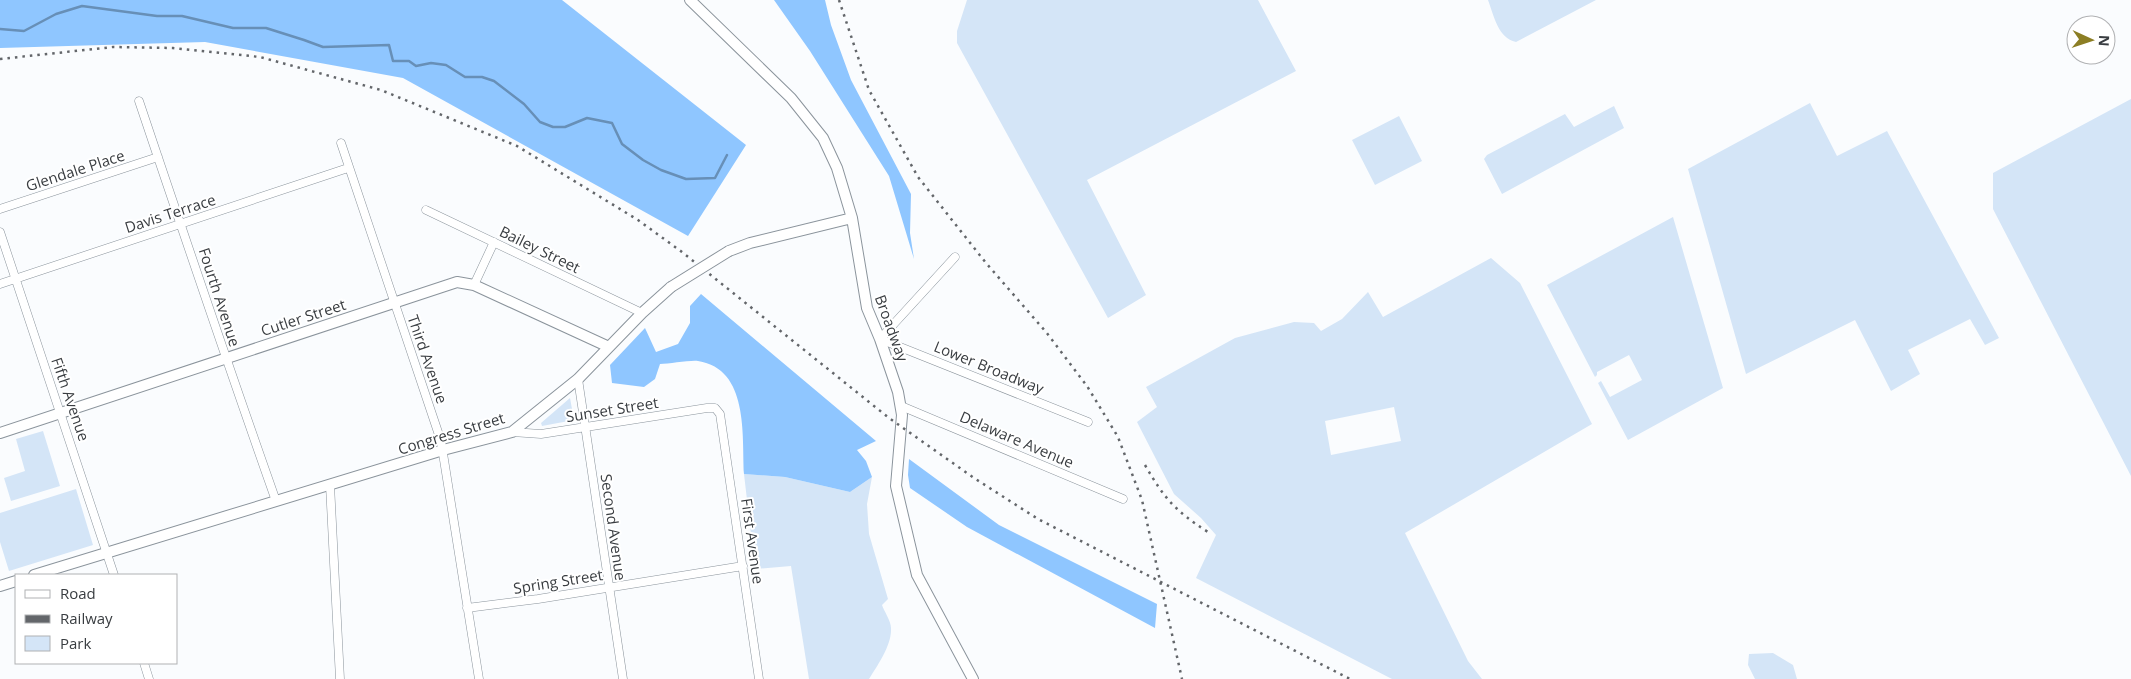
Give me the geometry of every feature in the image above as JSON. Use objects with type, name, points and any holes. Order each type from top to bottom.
[{"type":"street","name":"Broadway","points":[[690,0],[791,98],[823,138],[842,178],[852,218],[867,308],[880,339],[901,406],[896,486],[917,575],[973,679]]},
{"type":"street","name":"Fourth Avenue","points":[[139,101],[182,223],[225,358],[276,501]]},
{"type":"street","name":"Third Avenue","points":[[341,143],[443,450],[479,679]]},
{"type":"street","name":"Glendale Place","points":[[0,209],[158,157]]},
{"type":"street","name":"Davis Terrace","points":[[0,284],[348,168]]},
{"type":"street","name":"Bailey Street","points":[[426,210],[642,313]]},
{"type":"street","name":"Congress Street","points":[[37,574],[443,450],[512,432],[578,379],[642,313],[671,287],[729,251],[852,218]]},
{"type":"street","name":"Fifth Avenue","points":[[0,232],[114,574]]},
{"type":"street","points":[[474,285],[494,242]]},
{"type":"street","points":[[880,339],[955,257]]},
{"type":"street","name":"Cutler Street","points":[[0,433],[457,282],[474,285],[609,347]]},
{"type":"street","name":"Lower Broadway","points":[[880,339],[1088,422]]},
{"type":"street","name":"Second Avenue","points":[[578,379],[623,679]]},
{"type":"street","name":"Delaware Avenue","points":[[901,406],[1123,499]]},
{"type":"street","name":"Sunset Street","points":[[512,432],[541,434],[715,408]]},
{"type":"street","name":"First Avenue","points":[[715,408],[720,414],[759,679]]},
{"type":"street","points":[[330,485],[340,679]]},
{"type":"street","name":"Spring Street","points":[[467,608],[743,566]]},
{"type":"street","points":[[0,586],[15,581]]},
{"type":"street","points":[[144,664],[149,679]]},
{"type":"green space","points":[[967,0],[1258,0],[1296,71],[1087,180],[1146,295],[1108,318],[957,43],[957,31]]},
{"type":"green space","points":[[1488,0],[1596,0],[1516,42],[1510,40],[1501,31]]},
{"type":"green space","points":[[2131,99],[2131,476],[1993,209],[1993,173]]},
{"type":"green space","points":[[1810,103],[1837,156],[1887,131],[1999,338],[1985,345],[1970,319],[1908,350],[1920,374],[1891,391],[1855,320],[1746,374],[1688,169]]},
{"type":"green space","points":[[1614,106],[1624,128],[1502,194],[1484,159],[1487,155],[1565,114],[1574,127]]},
{"type":"green space","points":[[1399,116],[1422,161],[1375,185],[1352,140]]},
{"type":"green space","points":[[1673,217],[1723,388],[1628,440],[1598,383],[1601,381],[1610,397],[1642,380],[1629,355],[1597,372],[1595,377],[1547,285]]},
{"type":"green space","points":[[1491,258],[1520,283],[1592,424],[1405,533],[1468,661],[1482,679],[1392,679],[1196,578],[1216,535],[1201,518],[1174,494],[1137,422],[1157,407],[1146,387],[1235,338],[1294,322],[1314,323],[1321,331],[1342,319],[1368,292],[1383,317]],"holes":[[[1394,407],[1401,441],[1331,455],[1325,421]]]},
{"type":"green space","points":[[570,398],[574,420],[542,426],[541,423]]},
{"type":"green space","points":[[43,431],[60,486],[11,501],[4,478],[25,471],[16,439]]},
{"type":"green space","points":[[744,474],[785,477],[850,492],[872,477],[867,504],[869,534],[888,599],[882,605],[891,625],[891,635],[880,662],[869,679],[809,679],[791,566],[755,569]]},
{"type":"green space","points":[[76,489],[93,545],[9,571],[0,542],[0,513]]},
{"type":"green space","points":[[1773,653],[1793,665],[1797,679],[1755,679],[1748,665],[1749,654]]},
{"type":"shaded area","points":[[0,0],[562,0],[746,145],[688,236],[403,78],[205,42],[0,48]]},
{"type":"shaded area","points":[[774,0],[825,0],[831,25],[851,80],[911,194],[910,233],[914,259],[889,176],[810,51]]},
{"type":"shaded area","points":[[701,294],[876,441],[857,450],[866,461],[872,477],[850,492],[785,477],[744,474],[742,423],[739,406],[734,390],[726,377],[715,367],[698,361],[660,364],[655,379],[644,387],[612,383],[610,365],[645,328],[656,352],[678,344],[690,323],[690,306]]},
{"type":"shaded area","points":[[909,459],[999,525],[1157,604],[1155,628],[967,527],[910,488],[908,475]]},
{"type":"waterway","points":[[0,29],[24,31],[56,14],[82,6],[157,16],[182,16],[233,28],[266,28],[323,47],[389,45],[393,61],[409,61],[416,66],[431,63],[446,65],[465,77],[482,77],[494,81],[524,104],[540,122],[553,127],[565,127],[587,118],[612,123],[622,144],[643,160],[661,170],[686,179],[715,178],[727,155]]},
{"type":"railway","points":[[839,0],[869,90],[918,177],[986,263],[1046,332],[1087,386],[1118,437],[1142,500],[1182,679]]},
{"type":"railway","points":[[0,59],[113,47],[173,48],[260,57],[381,90],[517,146],[638,220],[682,252],[889,418],[974,478],[1038,519],[1350,679]]},
{"type":"railway","points":[[1145,465],[1171,503],[1208,532]]}]
